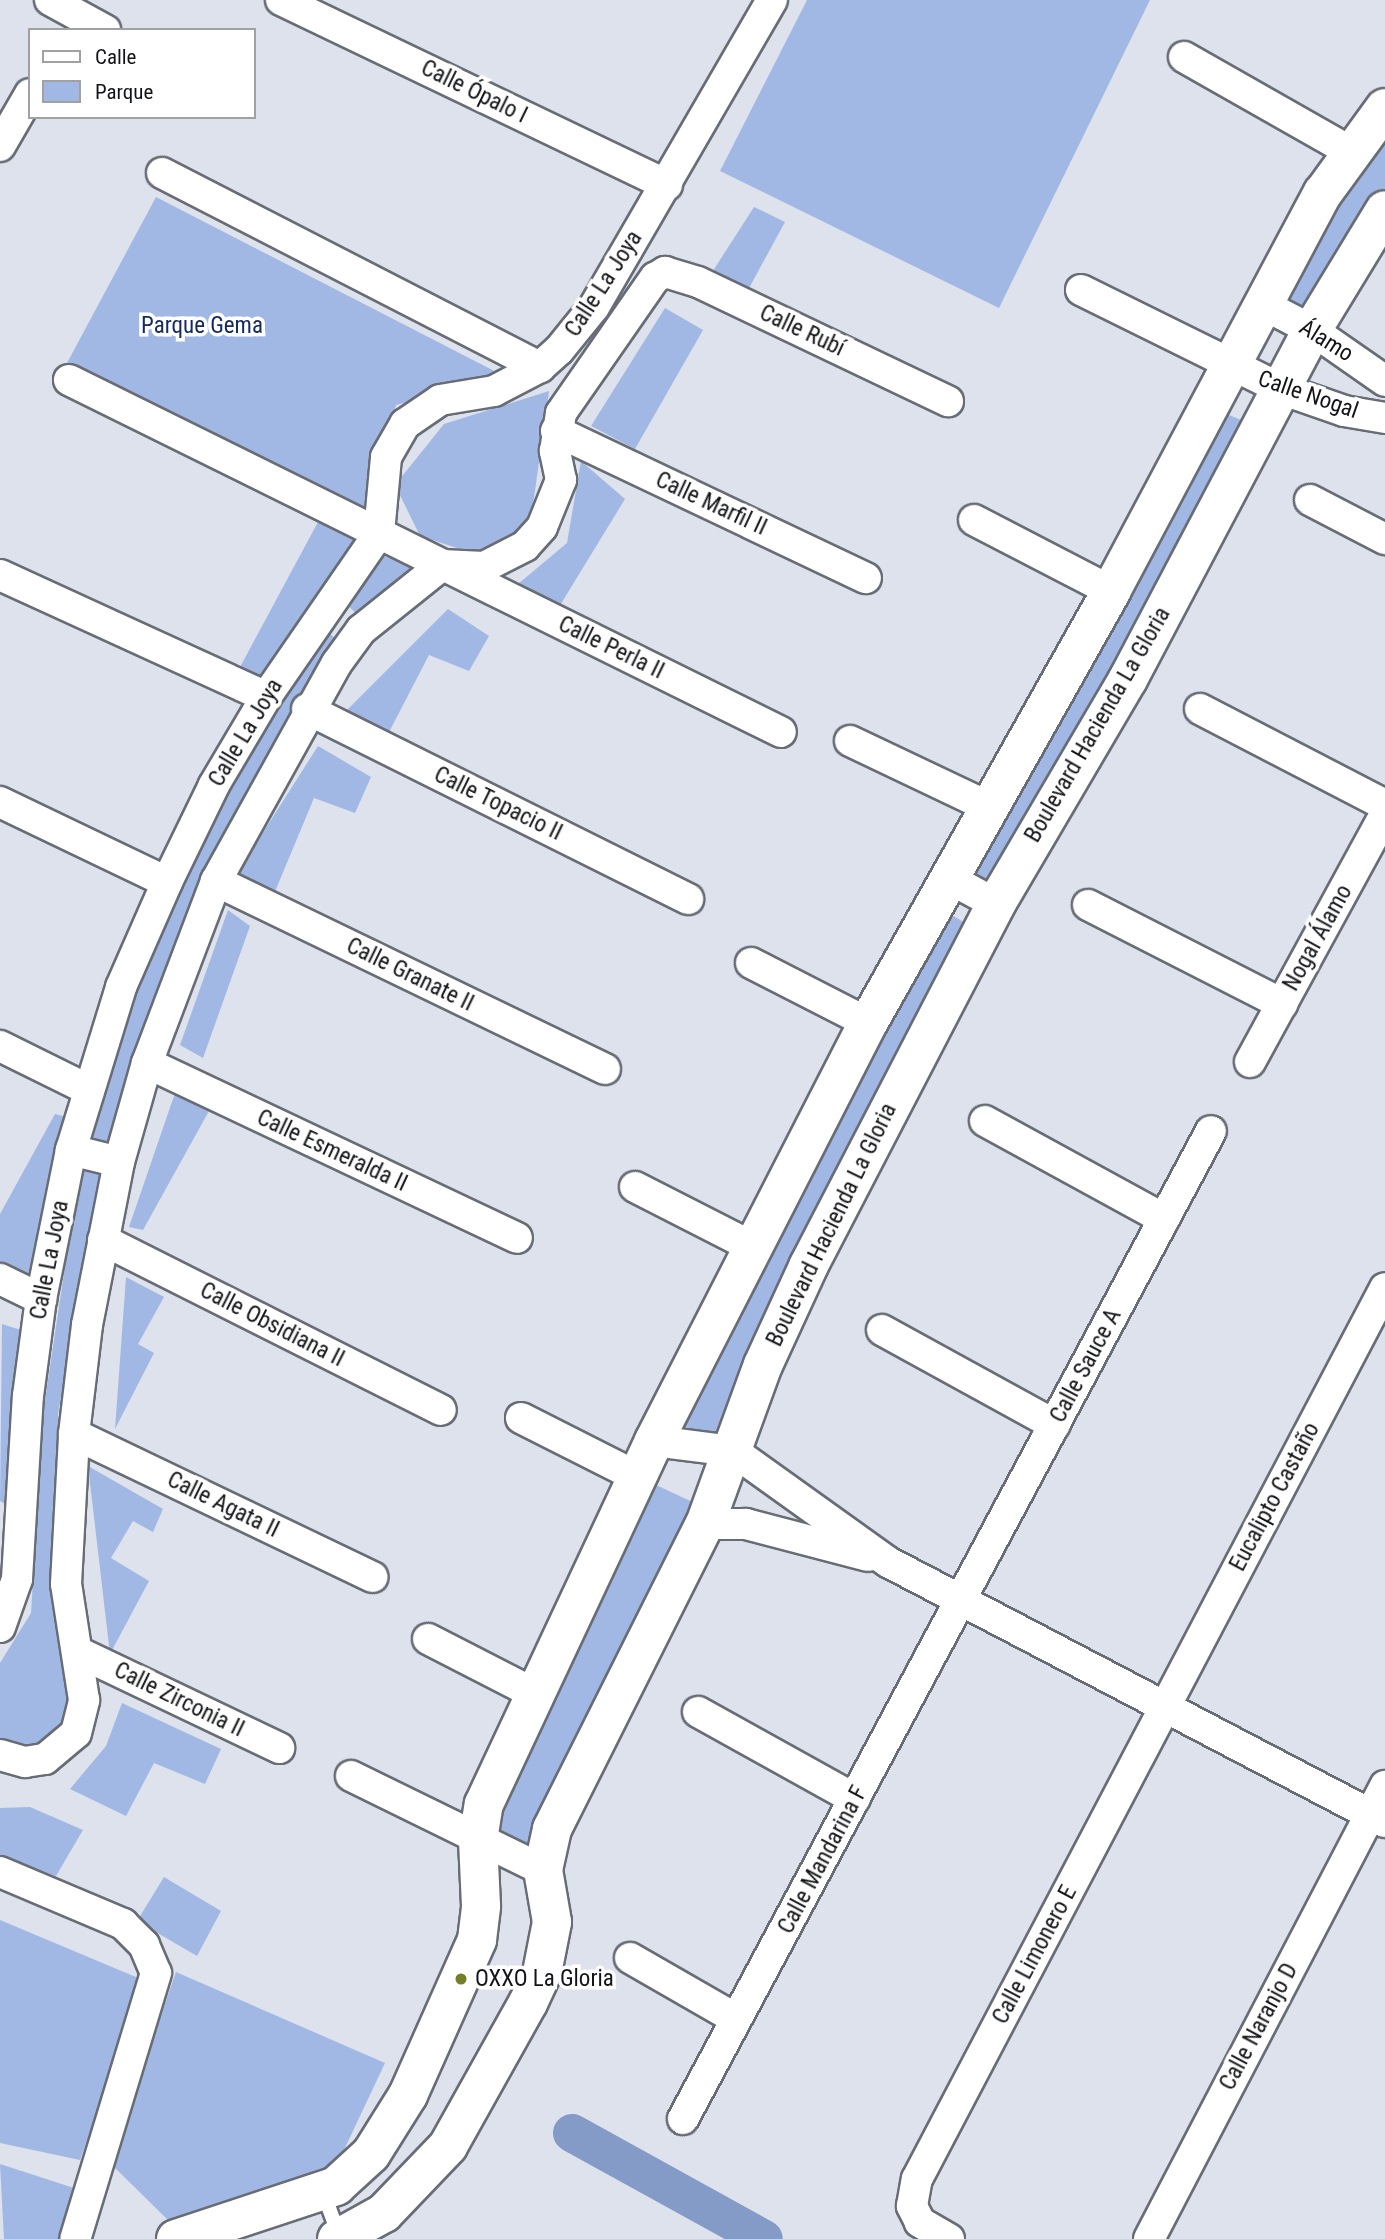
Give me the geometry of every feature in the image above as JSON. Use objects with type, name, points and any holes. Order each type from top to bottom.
[{"type":"street","name":"Calle Ópalo I","points":[[281,0],[667,185]]},
{"type":"street","name":"Calle La Joya","points":[[0,1627],[18,1579],[10,1518],[41,1299],[71,1150],[87,1089],[121,987],[167,882],[214,785],[266,696],[379,533],[386,457],[405,424],[440,400],[494,391],[540,367],[594,307],[667,185],[770,1]]},
{"type":"street","points":[[64,14],[100,28]]},
{"type":"street","points":[[1184,57],[1351,152]]},
{"type":"street","points":[[0,146],[28,97]]},
{"type":"street","points":[[176,2239],[233,2230],[336,2186],[371,2154],[408,2095],[477,1940],[481,1906],[478,1840],[484,1804],[654,1441],[751,1246],[868,1023],[1111,591],[1323,193],[1385,107]]},
{"type":"street","points":[[162,173],[540,367]]},
{"type":"street","name":"Boulevard Hacienda La Gloria","points":[[339,2239],[384,2213],[448,2146],[528,2003],[542,1973],[552,1922],[543,1870],[552,1829],[705,1524],[763,1366],[809,1265],[996,904],[1128,679],[1312,330],[1385,211]]},
{"type":"street","name":"Calle Rubí","points":[[654,278],[665,272],[681,275],[948,401]]},
{"type":"street","name":"Calle La Joya","points":[[0,1755],[25,1762],[45,1759],[76,1733],[84,1700],[66,1584],[74,1434],[103,1240],[119,1162],[147,1063],[216,881],[307,709],[361,630],[442,565],[484,567],[525,546],[542,527],[561,480],[556,431],[571,395],[654,278]]},
{"type":"street","name":"Calle Nogal","points":[[1081,290],[1232,368],[1281,389],[1344,411],[1385,418]]},
{"type":"street","name":"Álamo","points":[[1264,305],[1312,330],[1385,381]]},
{"type":"street","name":"Calle Perla II","points":[[69,380],[780,732]]},
{"type":"street","name":"Calle Marfil II","points":[[556,431],[866,578]]},
{"type":"street","points":[[1310,500],[1385,539]]},
{"type":"street","points":[[974,520],[1111,591]]},
{"type":"street","points":[[0,575],[266,696]]},
{"type":"street","points":[[327,607],[361,630]]},
{"type":"street","name":"Calle Topacio II","points":[[307,709],[688,899]]},
{"type":"street","points":[[1200,709],[1385,805]]},
{"type":"street","points":[[850,741],[990,808]]},
{"type":"street","points":[[0,802],[167,882]]},
{"type":"street","name":"Nogal Álamo","points":[[1250,1062],[1385,814]]},
{"type":"street","points":[[950,879],[996,904]]},
{"type":"street","name":"Calle Granate II","points":[[216,881],[605,1069]]},
{"type":"street","points":[[1088,905],[1282,1004]]},
{"type":"street","points":[[751,963],[868,1023]]},
{"type":"street","points":[[0,1046],[87,1089]]},
{"type":"street","name":"Calle Esmeralda II","points":[[147,1063],[517,1238]]},
{"type":"street","points":[[985,1121],[1164,1219]]},
{"type":"street","name":"Calle Sauce A","points":[[962,1601],[1211,1130]]},
{"type":"street","points":[[71,1150],[119,1162]]},
{"type":"street","points":[[635,1187],[751,1246]]},
{"type":"street","name":"Calle Obsidiana II","points":[[103,1240],[441,1409]]},
{"type":"street","points":[[0,1279],[41,1299]]},
{"type":"street","name":"Eucalipto Castaño","points":[[1165,1707],[1385,1288]]},
{"type":"street","points":[[882,1330],[1055,1425]]},
{"type":"street","points":[[521,1418],[638,1477]]},
{"type":"street","name":"Calle Agata II","points":[[74,1434],[373,1577]]},
{"type":"street","points":[[654,1441],[733,1451],[888,1562],[1377,1819]]},
{"type":"street","points":[[705,1524],[746,1524],[888,1562]]},
{"type":"street","name":"Calle Mandarina F","points":[[683,2119],[962,1601]]},
{"type":"street","points":[[428,1639],[535,1693]]},
{"type":"street","name":"Calle Zirconia II","points":[[78,1652],[279,1748]]},
{"type":"street","name":"Calle Limonero E","points":[[949,2239],[920,2222],[912,2206],[917,2179],[1165,1707]]},
{"type":"street","points":[[698,1712],[855,1799]]},
{"type":"street","points":[[351,1776],[543,1870]]},
{"type":"street","name":"Calle Naranjo D","points":[[1149,2239],[1377,1819],[1385,1786]]},
{"type":"street","points":[[0,1872],[123,1924],[144,1945],[156,1973],[75,2239]]},
{"type":"street","points":[[630,1958],[736,2019]]},
{"type":"lane","points":[[322,2191],[339,2239]]},
{"type":"green space","points":[[807,0],[1150,0],[999,308],[720,171]]},
{"type":"green space","points":[[1385,127],[1385,197],[1312,314],[1282,297]]},
{"type":"green space","name":"Parque Gema","points":[[156,197],[506,377],[396,405],[370,514],[67,363]]},
{"type":"green space","points":[[754,207],[785,222],[748,290],[709,277]]},
{"type":"green space","points":[[665,308],[703,330],[635,449],[591,426]]},
{"type":"green space","points":[[549,391],[530,526],[485,557],[420,536],[395,485],[444,424]]},
{"type":"green space","points":[[1224,413],[1251,424],[993,889],[973,875]]},
{"type":"green space","points":[[581,461],[625,499],[559,607],[518,584],[567,543]]},
{"type":"green space","points":[[318,522],[363,538],[264,682],[239,669]]},
{"type":"green space","points":[[383,556],[425,570],[361,618],[344,602]]},
{"type":"green space","points":[[448,609],[489,636],[469,671],[429,655],[387,736],[343,714]]},
{"type":"green space","points":[[323,629],[342,643],[225,829],[145,1029],[114,1148],[82,1143],[118,1018],[206,816]]},
{"type":"green space","points":[[318,746],[371,777],[355,813],[314,798],[274,894],[236,875]]},
{"type":"green space","points":[[228,910],[250,926],[203,1058],[180,1045]]},
{"type":"green space","points":[[945,911],[972,927],[724,1440],[683,1426]]},
{"type":"green space","points":[[175,1093],[209,1111],[143,1230],[129,1227]]},
{"type":"green space","points":[[55,1114],[70,1118],[31,1278],[0,1264],[0,1214]]},
{"type":"green space","points":[[80,1167],[100,1171],[58,1414],[71,1683],[69,1722],[50,1746],[19,1751],[0,1739],[0,1663],[31,1613],[43,1413]]},
{"type":"green space","points":[[126,1277],[164,1297],[138,1344],[154,1353],[115,1429]]},
{"type":"green space","points":[[2,1324],[27,1332],[14,1509],[0,1501]]},
{"type":"green space","points":[[88,1466],[163,1509],[153,1532],[133,1521],[111,1558],[149,1581],[110,1654]]},
{"type":"green space","points":[[656,1485],[699,1505],[535,1849],[491,1830]]},
{"type":"green space","points":[[122,1703],[221,1749],[205,1784],[154,1763],[126,1816],[70,1789],[106,1746]]},
{"type":"green space","points":[[30,1807],[83,1830],[56,1876],[0,1856],[0,1808]]},
{"type":"green space","points":[[164,1877],[221,1911],[197,1956],[137,1921]]},
{"type":"green space","points":[[0,1920],[143,1980],[80,2160],[0,2143]]},
{"type":"green space","points":[[176,1972],[385,2063],[336,2167],[171,2223],[110,2163]]},
{"type":"green space","points":[[0,2164],[74,2188],[59,2239],[4,2239]]},
{"type":"waterway","points":[[572,2133],[764,2239]]},
{"type":"place","name":"OXXO La Gloria","points":[[461,1979]]}]
